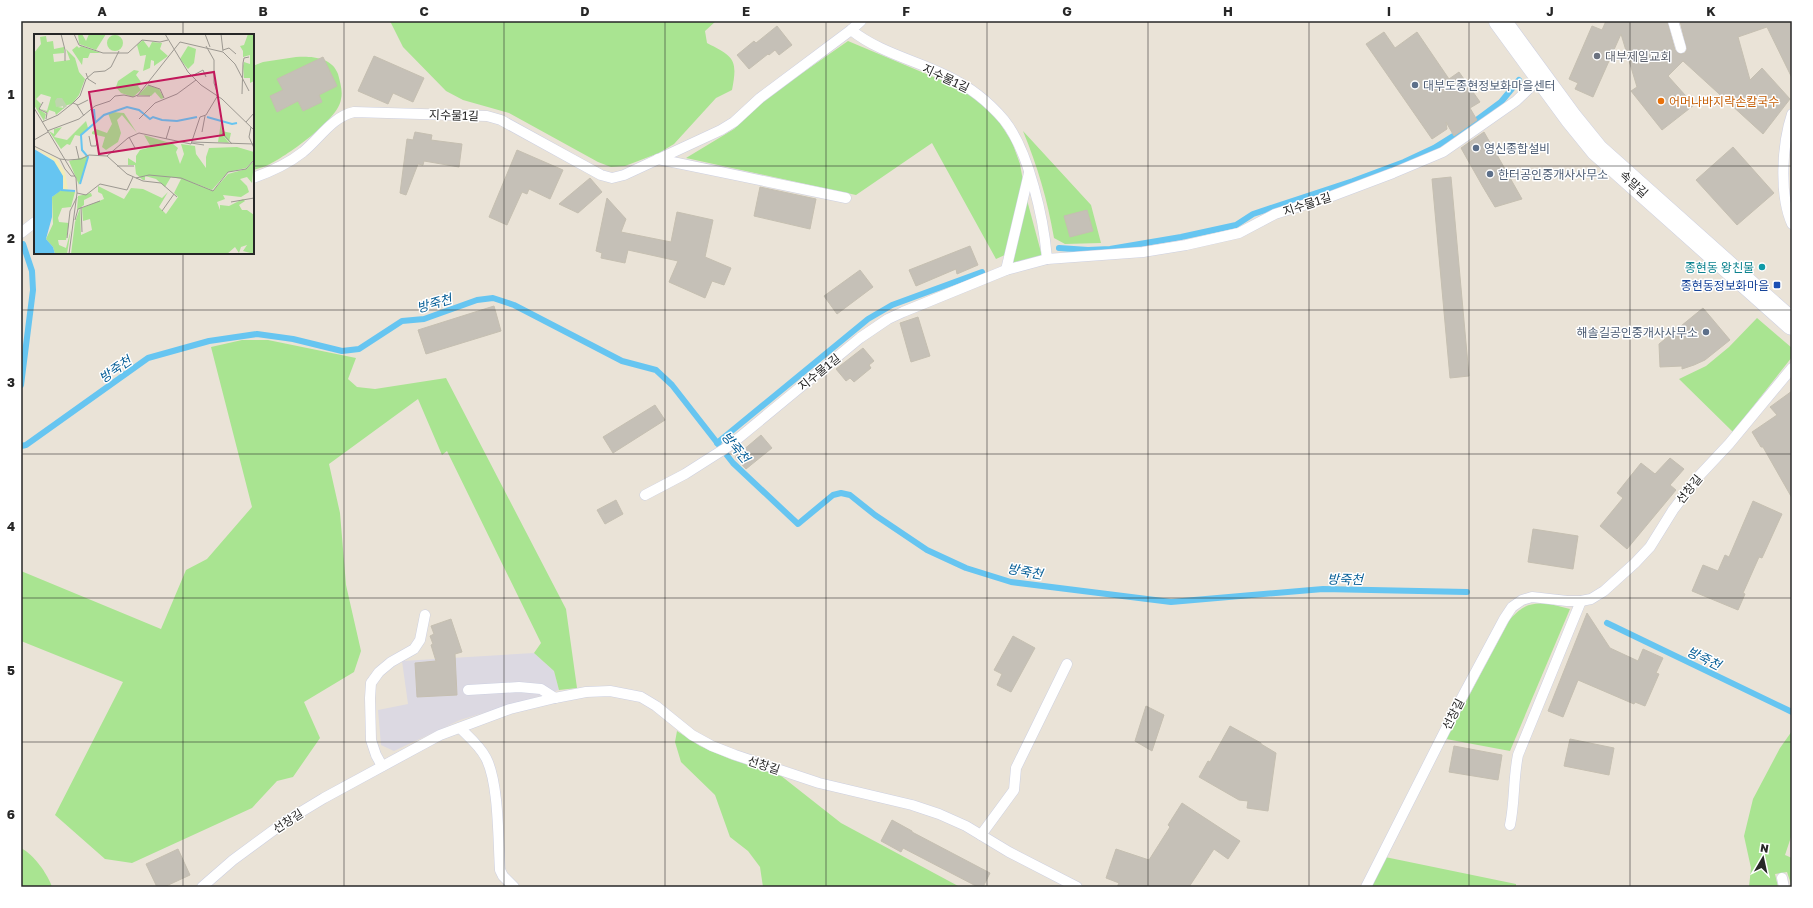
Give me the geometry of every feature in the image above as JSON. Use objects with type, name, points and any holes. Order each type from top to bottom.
[{"type":"street","name":"속말길","points":[[1500,21],[1540,77],[1597,150],[1792,324]]},
{"type":"lane","name":"지수물1길","points":[[254,178],[266,173],[302,152],[336,120],[345,114],[354,112],[487,116],[501,120],[601,175],[612,178],[624,175],[685,148],[734,122],[760,98],[861,21]]},
{"type":"lane","points":[[1674,21],[1681,48]]},
{"type":"lane","name":"지수물1길","points":[[851,30],[869,44],[946,75],[970,88],[989,103],[1005,121],[1017,142],[1028,172],[1042,223],[1047,259]]},
{"type":"lane","name":"지수물1길","points":[[645,495],[685,474],[729,446],[860,338],[888,319],[1006,270],[1047,259],[1143,252],[1200,242],[1239,233],[1275,214],[1332,196],[1386,176],[1443,152],[1516,101],[1540,77]]},
{"type":"lane","points":[[1792,114],[1785,147],[1784,177],[1788,213],[1792,224]]},
{"type":"lane","points":[[658,159],[846,198]]},
{"type":"lane","points":[[1006,270],[1028,172]]},
{"type":"lane","points":[[21,233],[34,223]]},
{"type":"lane","name":"선창길","points":[[1366,887],[1459,702],[1512,607],[1522,600],[1532,597],[1581,601],[1590,599],[1604,591],[1645,552],[1673,510],[1700,476],[1729,444],[1792,368]]},
{"type":"lane","points":[[1510,825],[1514,807],[1514,772],[1518,756],[1581,601]]},
{"type":"lane","points":[[382,766],[376,755],[371,740],[371,683],[379,672],[391,662],[414,649],[420,640],[425,615]]},
{"type":"lane","points":[[981,835],[1014,790],[1016,768],[1067,664]]},
{"type":"lane","points":[[468,690],[519,686],[541,689],[555,698]]},
{"type":"lane","name":"선창길","points":[[202,887],[233,860],[286,821],[382,766],[440,735],[510,709],[586,692],[610,691],[641,697],[656,706],[692,735],[712,746],[819,783],[906,804],[939,814],[1077,887]]},
{"type":"lane","points":[[460,728],[485,756],[491,768],[495,797],[500,870],[503,876],[514,887]]},
{"type":"shaded area","points":[[534,653],[554,671],[559,690],[460,720],[394,751],[381,745],[378,710],[408,704],[402,661]]},
{"type":"green space","points":[[390,21],[716,21],[705,31],[707,43],[723,52],[732,60],[734,65],[734,80],[732,90],[716,98],[674,144],[659,153],[625,166],[611,167],[598,162],[509,113],[463,100],[446,91],[403,47]]},
{"type":"green space","points":[[848,41],[962,89],[980,102],[998,120],[1012,142],[1020,164],[1023,181],[1007,254],[996,259],[932,143],[856,195],[686,158],[734,129],[768,97]]},
{"type":"green space","points":[[296,57],[314,57],[326,61],[335,68],[338,74],[342,96],[338,107],[332,116],[312,136],[268,165],[254,170],[254,66],[263,62]]},
{"type":"green space","points":[[1023,131],[1091,205],[1101,243],[1065,244],[1054,238],[1042,183]]},
{"type":"green space","points":[[1027,200],[1042,256],[1013,263]]},
{"type":"green space","points":[[1757,318],[1792,348],[1792,357],[1733,432],[1679,379],[1706,366],[1729,347]]},
{"type":"green space","points":[[242,340],[268,340],[356,358],[348,379],[357,387],[375,389],[446,378],[566,609],[577,688],[559,690],[554,671],[534,653],[541,643],[447,451],[442,455],[418,399],[329,464],[340,513],[346,585],[361,651],[354,672],[304,702],[320,738],[293,777],[277,781],[252,808],[132,863],[105,859],[55,815],[123,682],[21,641],[21,571],[161,629],[186,570],[207,559],[252,507],[211,347]]},
{"type":"green space","points":[[1546,603],[1570,609],[1510,751],[1446,739],[1510,619],[1526,606]]},
{"type":"green space","points":[[677,731],[700,746],[730,759],[780,775],[841,823],[960,887],[763,887],[760,867],[748,851],[730,837],[715,795],[681,762],[675,742]]},
{"type":"green space","points":[[1792,731],[1792,834],[1785,855],[1792,858],[1792,887],[1787,872],[1775,874],[1778,887],[1749,887],[1751,868],[1744,836],[1753,799],[1780,748]]},
{"type":"green space","points":[[21,848],[31,855],[40,865],[52,887],[21,887]]},
{"type":"green space","points":[[1385,857],[1516,884],[1516,887],[1370,887]]},
{"type":"building","points":[[1606,21],[1667,21],[1675,50],[1680,54],[1685,53],[1687,49],[1680,21],[1792,21],[1792,78],[1767,27],[1738,37],[1750,80],[1762,68],[1790,99],[1763,134],[1683,61],[1668,76],[1694,105],[1662,130],[1631,91],[1637,87],[1621,34],[1593,97],[1575,89],[1578,83],[1569,79],[1592,26],[1602,30]]},
{"type":"building","points":[[777,26],[792,45],[779,55],[775,50],[749,69],[737,55],[754,41],[756,43]]},
{"type":"building","points":[[1384,32],[1395,48],[1417,32],[1449,79],[1459,72],[1480,102],[1470,108],[1477,120],[1454,136],[1446,122],[1447,129],[1432,139],[1366,44]]},
{"type":"building","points":[[374,56],[424,78],[413,102],[393,93],[388,104],[358,91]]},
{"type":"building","points":[[323,57],[337,86],[319,95],[322,102],[303,111],[298,101],[277,112],[270,96],[283,90],[277,79]]},
{"type":"building","points":[[415,132],[432,135],[431,140],[462,144],[459,167],[424,161],[423,165],[418,164],[406,195],[400,193],[407,139],[413,140]]},
{"type":"building","points":[[1484,132],[1522,199],[1495,207],[1483,187],[1461,148]]},
{"type":"building","points":[[1733,147],[1774,193],[1737,225],[1696,180]]},
{"type":"building","points":[[517,150],[563,170],[550,199],[529,189],[527,194],[522,192],[507,225],[489,217]]},
{"type":"building","points":[[1451,177],[1469,376],[1450,378],[1432,179]]},
{"type":"building","points":[[590,178],[602,192],[578,213],[559,204]]},
{"type":"building","points":[[760,187],[816,199],[810,229],[754,216]]},
{"type":"building","points":[[607,198],[626,219],[621,232],[671,242],[677,212],[713,220],[705,257],[731,268],[724,285],[712,281],[705,298],[669,282],[678,261],[628,250],[625,263],[601,258],[602,253],[596,251]]},
{"type":"building","points":[[1087,210],[1093,231],[1070,237],[1064,216]]},
{"type":"building","points":[[970,246],[978,265],[957,274],[956,269],[916,286],[909,270]]},
{"type":"building","points":[[860,270],[873,287],[837,314],[824,296]]},
{"type":"building","points":[[494,306],[501,331],[426,354],[418,330]]},
{"type":"building","points":[[1703,308],[1730,340],[1705,360],[1694,365],[1682,369],[1682,366],[1660,367],[1659,344]]},
{"type":"building","points":[[918,317],[930,356],[911,362],[900,323]]},
{"type":"building","points":[[863,348],[874,361],[869,365],[871,368],[854,382],[850,378],[846,381],[836,369]]},
{"type":"building","points":[[1792,391],[1792,498],[1763,447],[1761,447],[1752,432],[1777,415],[1770,407]]},
{"type":"building","points":[[655,405],[665,420],[613,453],[603,437]]},
{"type":"building","points":[[761,435],[772,448],[746,469],[735,457]]},
{"type":"building","points":[[1670,458],[1684,469],[1670,485],[1676,490],[1627,549],[1600,526],[1623,498],[1617,493],[1641,463],[1655,474]]},
{"type":"building","points":[[616,500],[623,514],[605,524],[597,510]]},
{"type":"building","points":[[1753,501],[1782,514],[1762,558],[1759,557],[1743,593],[1745,594],[1738,610],[1692,591],[1703,565],[1718,571],[1725,555],[1729,557]]},
{"type":"building","points":[[1533,529],[1578,536],[1573,569],[1528,562]]},
{"type":"building","points":[[1587,613],[1610,648],[1638,661],[1643,649],[1663,658],[1656,673],[1659,674],[1645,706],[1635,702],[1634,704],[1578,680],[1563,717],[1548,711]]},
{"type":"building","points":[[451,619],[462,652],[455,654],[457,695],[417,697],[415,663],[436,661],[431,645],[433,644],[430,636],[434,634],[431,626]]},
{"type":"building","points":[[1013,636],[1035,648],[1011,692],[997,685],[1002,674],[994,670]]},
{"type":"building","points":[[1146,706],[1164,715],[1152,751],[1135,741]]},
{"type":"building","points":[[1230,726],[1276,753],[1268,811],[1247,808],[1248,801],[1239,800],[1199,777],[1208,761],[1210,762]]},
{"type":"building","points":[[1570,739],[1614,748],[1609,775],[1564,766]]},
{"type":"building","points":[[1454,746],[1502,755],[1498,780],[1449,772]]},
{"type":"building","points":[[1182,803],[1240,841],[1228,859],[1214,849],[1189,887],[1117,887],[1119,883],[1106,878],[1116,849],[1149,860],[1170,827],[1168,825]]},
{"type":"building","points":[[892,820],[990,873],[983,887],[978,887],[903,848],[901,852],[881,841]]},
{"type":"building","points":[[178,849],[190,875],[164,887],[157,887],[146,864]]},
{"type":"waterway","points":[[1059,248],[1088,250],[1110,249],[1181,237],[1236,225],[1253,214],[1353,181],[1404,162],[1434,148],[1466,128],[1501,102],[1519,80]]},
{"type":"waterway","points":[[21,385],[33,290],[32,271],[23,244]]},
{"type":"waterway","points":[[717,443],[868,319],[892,305],[982,272]]},
{"type":"waterway","name":"방죽천","points":[[21,446],[26,445],[148,358],[209,341],[257,334],[293,339],[342,351],[359,349],[402,321],[424,319],[477,300],[493,298],[514,305],[622,361],[656,370],[672,385],[733,463],[798,524],[833,495],[841,493],[850,495],[875,515],[927,550],[966,568],[1011,582],[1171,602],[1323,589],[1467,592]]},
{"type":"waterway","name":"방죽천","points":[[1607,623],[1792,712]]},
{"type":"place","name":"대부제일교회","points":[[1597,56]]},
{"type":"place","name":"대부도종현정보화마을센터","points":[[1415,85]]},
{"type":"place","name":"어머나바지락손칼국수","points":[[1661,101]]},
{"type":"place","name":"영신종합설비","points":[[1476,148]]},
{"type":"place","name":"한터공인중개사사무소","points":[[1490,174]]},
{"type":"place","name":"종현동 왕친물","points":[[1762,267]]},
{"type":"place","name":"종현동정보화마을","points":[[1777,285]]},
{"type":"place","name":"해솔길공인중개사사무소","points":[[1706,332]]}]
